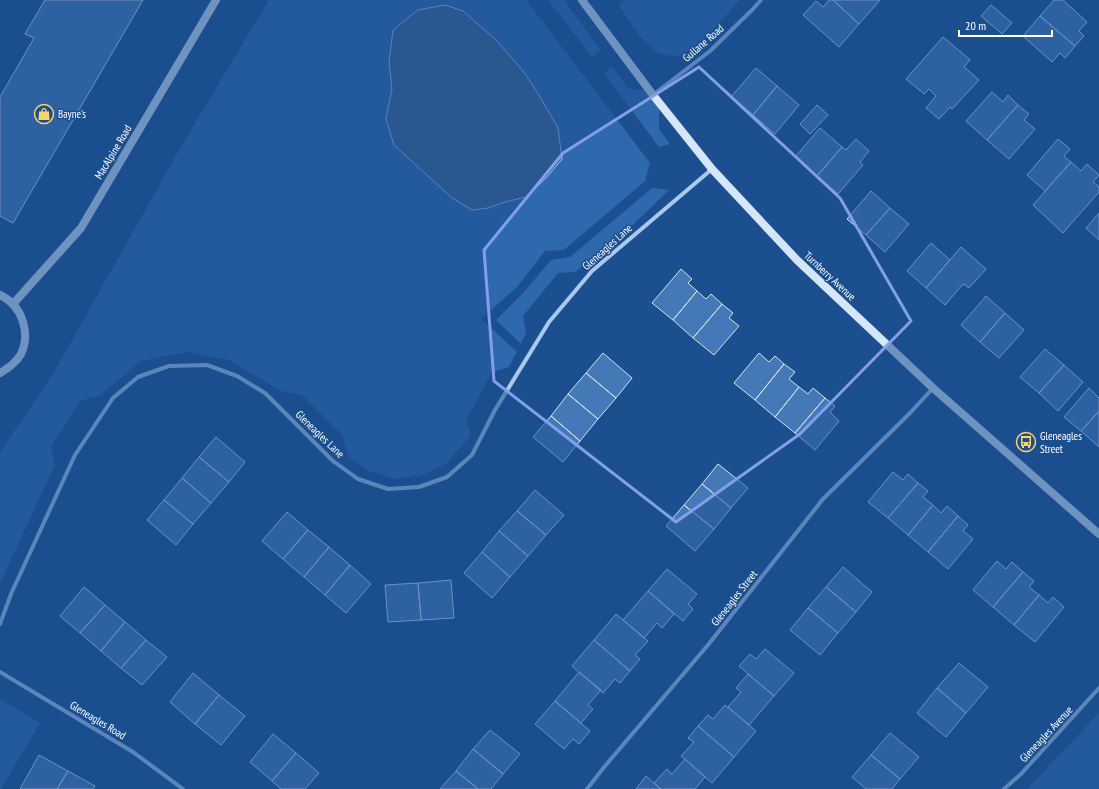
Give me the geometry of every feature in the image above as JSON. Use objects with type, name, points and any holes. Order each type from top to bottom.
[{"type":"street","name":"MacAlpine Road","points":[[13,304],[81,228],[216,0]]},
{"type":"street","name":"Turnberry Avenue","points":[[582,0],[653,95],[712,169],[797,260],[932,388],[1099,534]]},
{"type":"street","name":"Gullane Road","points":[[653,95],[710,51],[761,0]]},
{"type":"street","name":"Gleneagles Lane","points":[[0,624],[11,594],[75,454],[113,398],[138,377],[169,366],[207,365],[237,376],[265,393],[333,461],[358,479],[388,489],[419,488],[447,477],[472,455],[495,410],[549,322],[592,271],[712,169]]},
{"type":"street","points":[[0,295],[13,304],[21,315],[25,328],[25,342],[20,355],[11,366],[0,373]]},
{"type":"street","name":"Gleneagles Street","points":[[587,789],[708,645],[823,500],[910,413],[932,388]]},
{"type":"street","name":"Gleneagles Road","points":[[0,672],[133,752],[183,789]]},
{"type":"street","name":"Gleneagles Avenue","points":[[1004,789],[1021,774],[1099,688]]},
{"type":"highlighted area","points":[[699,67],[840,198],[911,321],[800,434],[676,522],[494,381],[484,250],[563,153]]},
{"type":"shaded area","points":[[269,0],[526,0],[650,163],[645,181],[564,250],[545,251],[517,287],[481,319],[517,352],[509,367],[492,372],[466,421],[471,435],[447,463],[423,475],[395,479],[369,471],[349,457],[342,435],[302,395],[281,391],[229,360],[186,352],[141,361],[99,396],[80,401],[51,447],[55,465],[0,583],[0,452],[53,374],[178,152]]},
{"type":"shaded area","points":[[548,0],[564,0],[601,50],[592,57]]},
{"type":"shaded area","points":[[624,0],[740,0],[695,47],[677,57],[658,53],[641,37],[619,6]]},
{"type":"shaded area","points":[[445,5],[463,11],[496,40],[523,71],[558,128],[562,159],[547,177],[526,197],[488,208],[472,210],[452,198],[394,145],[386,119],[392,89],[389,62],[393,30],[418,10]]},
{"type":"shaded area","points":[[612,67],[628,88],[646,91],[659,108],[659,129],[670,144],[659,147],[604,73]]},
{"type":"shaded area","points":[[652,188],[669,190],[614,243],[575,272],[558,273],[523,316],[526,333],[521,344],[496,320],[523,293],[551,260],[570,257]]},
{"type":"shaded area","points":[[0,699],[40,723],[1,789],[0,789]]},
{"type":"shaded area","points":[[1099,713],[1099,789],[1027,789],[1031,785]]},
{"type":"building","points":[[45,0],[143,0],[13,223],[0,216],[0,97],[34,38],[25,34]]},
{"type":"building","points":[[829,0],[833,0],[859,24],[839,47],[803,15],[816,1],[823,7]]},
{"type":"building","points":[[833,0],[880,0],[859,24]]},
{"type":"building","points":[[1054,0],[1063,0],[1087,22],[1079,31],[1084,36],[1075,46],[1040,16]]},
{"type":"building","points":[[991,5],[1012,23],[1002,34],[981,16]]},
{"type":"building","points":[[1040,16],[1075,46],[1065,58],[1060,53],[1052,62],[1023,36]]},
{"type":"building","points":[[943,37],[970,60],[964,67],[979,80],[952,109],[950,107],[939,119],[926,108],[936,96],[929,89],[924,94],[906,79]]},
{"type":"building","points":[[756,68],[777,86],[753,115],[731,97]]},
{"type":"building","points":[[777,86],[799,105],[775,134],[753,115]]},
{"type":"building","points":[[992,92],[1003,102],[1008,95],[1018,105],[987,140],[966,121]]},
{"type":"building","points":[[817,105],[828,115],[810,134],[800,124]]},
{"type":"building","points":[[1018,105],[1029,114],[1024,120],[1035,129],[1009,159],[987,140]]},
{"type":"building","points":[[820,128],[842,147],[817,176],[795,157]]},
{"type":"building","points":[[856,139],[869,151],[860,162],[863,165],[838,194],[817,176],[842,147],[846,150]]},
{"type":"building","points":[[1058,139],[1070,149],[1064,156],[1071,162],[1045,191],[1027,175]]},
{"type":"building","points":[[1071,162],[1081,171],[1087,164],[1099,175],[1093,182],[1099,187],[1099,192],[1063,233],[1033,205]]},
{"type":"building","points":[[871,191],[890,208],[866,235],[847,219]]},
{"type":"building","points":[[890,208],[909,224],[885,252],[866,235]]},
{"type":"building","points":[[1099,213],[1099,240],[1086,228]]},
{"type":"building","points":[[931,243],[950,260],[926,288],[907,271]]},
{"type":"building","points":[[961,247],[986,269],[969,288],[963,284],[945,305],[926,288]]},
{"type":"building","points":[[681,269],[692,279],[688,283],[697,291],[673,320],[652,303]]},
{"type":"building","points":[[697,291],[706,299],[711,294],[722,304],[693,338],[673,320]]},
{"type":"building","points":[[986,296],[1005,313],[980,342],[961,325]]},
{"type":"building","points":[[722,304],[733,313],[729,318],[739,326],[714,355],[693,338]]},
{"type":"building","points":[[1005,313],[1024,330],[999,358],[980,342]]},
{"type":"building","points":[[1045,349],[1064,365],[1039,393],[1020,377]]},
{"type":"building","points":[[603,353],[632,378],[616,398],[586,373]]},
{"type":"building","points":[[759,353],[769,362],[775,356],[784,364],[755,400],[734,383]]},
{"type":"building","points":[[784,364],[795,372],[789,379],[799,387],[775,417],[755,400]]},
{"type":"building","points":[[1064,365],[1083,382],[1058,411],[1039,393]]},
{"type":"building","points":[[586,373],[616,398],[598,419],[568,394]]},
{"type":"building","points":[[799,387],[808,394],[813,388],[825,398],[795,433],[775,417]]},
{"type":"building","points":[[1089,388],[1099,398],[1099,411],[1081,431],[1064,417]]},
{"type":"building","points":[[568,394],[598,419],[580,441],[551,416]]},
{"type":"building","points":[[825,398],[835,406],[830,412],[839,421],[815,450],[795,433]]},
{"type":"building","points":[[1099,411],[1099,447],[1081,431]]},
{"type":"building","points":[[551,416],[580,441],[563,462],[533,437]]},
{"type":"building","points":[[216,437],[245,462],[229,482],[199,457]]},
{"type":"building","points":[[199,457],[229,482],[211,503],[182,478]]},
{"type":"building","points":[[718,464],[748,488],[731,508],[702,484]]},
{"type":"building","points":[[893,472],[903,480],[908,474],[918,483],[888,518],[868,502]]},
{"type":"building","points":[[182,478],[211,503],[193,524],[164,500]]},
{"type":"building","points":[[918,483],[928,491],[923,497],[933,505],[908,535],[888,518]]},
{"type":"building","points":[[702,484],[731,508],[714,529],[684,505]]},
{"type":"building","points":[[535,490],[564,515],[546,535],[517,511]]},
{"type":"building","points":[[164,500],[193,524],[176,545],[147,520]]},
{"type":"building","points":[[684,505],[714,529],[695,551],[666,526]]},
{"type":"building","points":[[933,505],[941,513],[947,506],[958,516],[928,552],[908,535]]},
{"type":"building","points":[[517,511],[546,535],[528,556],[499,531]]},
{"type":"building","points":[[287,512],[308,530],[283,559],[262,541]]},
{"type":"building","points":[[958,516],[968,525],[963,531],[973,539],[948,569],[928,552]]},
{"type":"building","points":[[308,530],[329,547],[304,577],[283,559]]},
{"type":"building","points":[[499,531],[528,556],[510,577],[482,552]]},
{"type":"building","points":[[329,547],[350,565],[325,595],[304,577]]},
{"type":"building","points":[[482,552],[510,577],[492,598],[464,573]]},
{"type":"building","points":[[997,561],[1006,569],[1012,562],[1023,572],[993,607],[973,590]]},
{"type":"building","points":[[350,565],[371,584],[346,613],[325,595]]},
{"type":"building","points":[[843,567],[872,592],[856,612],[826,587]]},
{"type":"building","points":[[667,569],[697,594],[688,604],[693,609],[683,621],[648,591]]},
{"type":"building","points":[[1023,572],[1034,581],[1029,587],[1039,595],[1014,625],[993,607]]},
{"type":"building","points":[[451,580],[454,618],[421,620],[418,583]]},
{"type":"building","points":[[418,583],[421,620],[388,622],[385,585]]},
{"type":"building","points":[[84,587],[105,605],[80,633],[60,616]]},
{"type":"building","points":[[826,587],[856,612],[838,633],[808,608]]},
{"type":"building","points":[[648,591],[674,614],[662,628],[657,623],[644,638],[623,620]]},
{"type":"building","points":[[1039,595],[1048,603],[1053,597],[1064,607],[1035,642],[1014,625]]},
{"type":"building","points":[[105,605],[125,622],[101,651],[80,633]]},
{"type":"building","points":[[808,608],[838,633],[820,655],[790,630]]},
{"type":"building","points":[[616,614],[648,641],[635,655],[640,659],[630,671],[594,640]]},
{"type":"building","points":[[125,622],[146,640],[121,668],[101,651]]},
{"type":"building","points":[[146,640],[167,657],[142,685],[121,668]]},
{"type":"building","points":[[594,640],[630,671],[620,683],[615,679],[603,693],[572,666]]},
{"type":"building","points":[[765,649],[794,673],[774,696],[739,666],[750,654],[756,659]]},
{"type":"building","points":[[959,663],[988,687],[966,713],[937,688]]},
{"type":"building","points":[[579,672],[601,690],[588,705],[593,709],[581,723],[555,701]]},
{"type":"building","points":[[193,673],[219,695],[195,724],[170,702]]},
{"type":"building","points":[[748,674],[774,696],[749,725],[728,707],[741,692],[736,688]]},
{"type":"building","points":[[937,688],[966,713],[946,737],[917,713]]},
{"type":"building","points":[[219,695],[245,716],[221,745],[195,724]]},
{"type":"building","points":[[555,701],[590,731],[579,744],[573,739],[564,749],[535,724]]},
{"type":"building","points":[[725,705],[756,731],[734,757],[698,726],[708,715],[713,719]]},
{"type":"building","points":[[698,726],[734,757],[712,783],[681,756],[694,742],[688,738]]},
{"type":"building","points":[[490,730],[520,754],[503,774],[473,749]]},
{"type":"building","points":[[890,733],[919,757],[900,779],[871,755]]},
{"type":"building","points":[[273,734],[296,753],[272,781],[250,762]]},
{"type":"building","points":[[473,749],[503,774],[491,789],[478,789],[456,771]]},
{"type":"building","points":[[296,753],[319,773],[305,789],[281,789],[272,781]]},
{"type":"building","points":[[39,755],[68,771],[57,789],[20,789]]},
{"type":"building","points":[[871,755],[900,779],[892,789],[866,789],[852,777]]},
{"type":"building","points":[[685,759],[705,777],[695,789],[661,789],[654,783],[667,769],[672,774]]},
{"type":"building","points":[[68,771],[95,786],[93,789],[57,789]]},
{"type":"building","points":[[456,771],[476,787],[478,789],[440,789]]},
{"type":"building","points":[[646,776],[654,783],[661,789],[636,789]]},
{"type":"place","name":"Bayne's","points":[[44,114]]},
{"type":"place","name":"Gleneagles Street","points":[[1026,442]]}]
